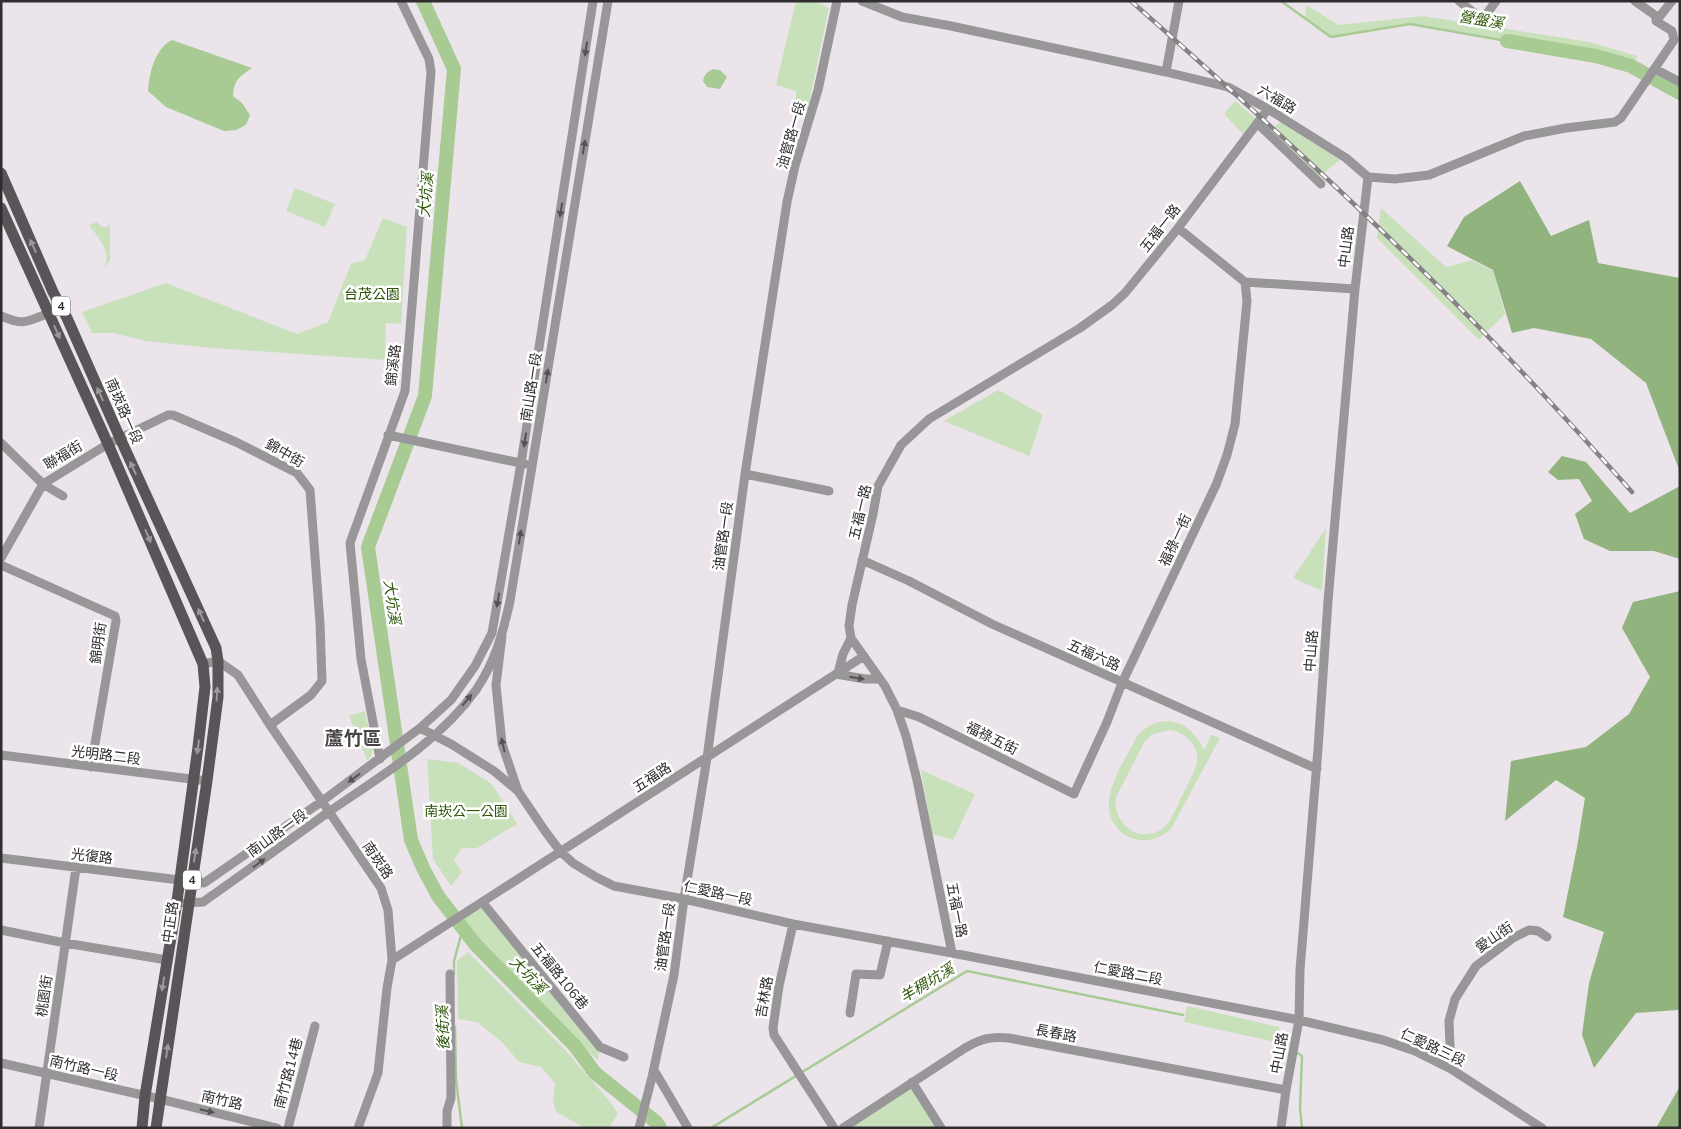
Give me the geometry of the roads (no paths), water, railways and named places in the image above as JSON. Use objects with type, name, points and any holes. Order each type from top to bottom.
[{"type":"main road","name":"南崁路一段","points":[[1,173],[53,292],[67,318],[216,648],[218,661]]},
{"type":"main road","name":"南崁路一段","points":[[1,208],[108,444],[203,664]]},
{"type":"main road","name":"中正路","points":[[142,1128],[145,1096],[167,960],[182,902],[207,781],[218,697],[218,661]]},
{"type":"main road","name":"中正路","points":[[186,881],[194,779],[205,687],[203,664]]},
{"type":"main road","name":"中正路","points":[[156,1128],[182,902]]},
{"type":"street","name":"錦溪路","points":[[384,756],[361,659],[350,543],[404,390],[406,375],[431,72],[429,59],[401,1]]},
{"type":"street","name":"南山路一段","points":[[186,881],[204,883],[321,802],[420,728],[451,700],[475,666],[492,633],[521,463],[593,1]]},
{"type":"street","name":"南山路一段","points":[[182,902],[204,902],[418,749],[455,715],[476,689],[493,660],[502,636],[510,601],[608,1]]},
{"type":"street","name":"油管路一段","points":[[638,1128],[653,1074],[674,975],[684,899],[707,758],[745,474],[781,238],[802,137],[818,90],[836,1]]},
{"type":"street","name":"六福路","points":[[862,1],[902,18],[961,28],[1228,87],[1268,108],[1346,158],[1368,176]]},
{"type":"street","points":[[1166,72],[1179,1]]},
{"type":"street","points":[[1459,1],[1477,16],[1485,16],[1496,1]]},
{"type":"street","points":[[1368,176],[1394,178],[1429,175],[1524,136],[1566,128],[1615,122],[1621,118],[1674,40],[1672,31],[1656,21],[1656,16],[1635,1]]},
{"type":"street","points":[[1656,21],[1672,1]]},
{"type":"street","points":[[1655,69],[1680,82]]},
{"type":"street","name":"五福一路","points":[[952,953],[917,780],[897,710],[879,679],[851,638],[849,626],[878,486],[901,445],[937,413],[1055,344],[1112,305],[1133,284],[1178,228],[1268,108]]},
{"type":"street","points":[[1257,123],[1321,184]]},
{"type":"street","name":"中山路","points":[[1281,1128],[1299,1020],[1300,970],[1328,601],[1355,289],[1368,176]]},
{"type":"street","points":[[1178,228],[1245,282],[1355,289]]},
{"type":"street","name":"福祿一街","points":[[1074,794],[1107,722],[1122,683],[1194,533],[1227,455],[1235,424],[1247,301],[1245,282]]},
{"type":"street","points":[[548,292],[560,294]]},
{"type":"street","points":[[1,316],[23,323],[49,313]]},
{"type":"street","name":"錦中街","points":[[120,438],[164,416],[173,415],[236,442],[297,473],[310,490],[320,623],[322,681],[311,695],[270,726]]},
{"type":"street","points":[[388,435],[532,466]]},
{"type":"street","name":"聯福街","points":[[1,558],[43,484],[120,438]]},
{"type":"street","points":[[1,442],[43,484],[63,496]]},
{"type":"street","points":[[745,474],[830,491]]},
{"type":"street","name":"五福六路","points":[[862,560],[909,581],[992,624],[1122,683],[1237,732],[1316,769]]},
{"type":"street","name":"錦明街","points":[[1,565],[115,616],[116,621],[91,767]]},
{"type":"street","name":"仁愛路一段","points":[[502,636],[496,685],[502,744],[518,791],[560,852],[573,863],[596,878],[614,886],[684,899],[793,924],[952,953]]},
{"type":"street","points":[[851,638],[837,673],[865,679],[879,679]]},
{"type":"street","name":"五福路","points":[[392,960],[864,656]]},
{"type":"street","points":[[203,664],[218,661]]},
{"type":"street","name":"南崁路","points":[[218,661],[238,674],[270,726],[381,888],[388,910],[392,960],[387,988],[378,1073],[358,1128]]},
{"type":"street","name":"福祿五街","points":[[897,710],[919,717],[1074,794]]},
{"type":"street","name":"仁愛路一段","points":[[420,728],[451,744],[494,772],[518,791]]},
{"type":"street","name":"光明路二段","points":[[1,755],[207,781]]},
{"type":"street","name":"光復路","points":[[1,858],[186,881]]},
{"type":"street","name":"桃園街","points":[[39,1128],[76,868]]},
{"type":"street","name":"五福路106巷","points":[[482,903],[600,1047],[624,1057]]},
{"type":"street","name":"吉林路","points":[[793,924],[779,986],[773,1028],[774,1035],[834,1128]]},
{"type":"street","points":[[1,930],[65,944],[167,960]]},
{"type":"street","name":"愛山街","points":[[1451,1069],[1449,1021],[1455,999],[1476,966],[1513,938],[1529,930],[1538,931],[1547,937]]},
{"type":"street","points":[[850,1013],[856,974],[880,975],[888,941]]},
{"type":"street","name":"仁愛路二段","points":[[952,953],[1299,1020]]},
{"type":"street","points":[[447,1128],[447,1111],[451,1098],[450,974]]},
{"type":"street","name":"仁愛路三段","points":[[1299,1020],[1415,1050],[1451,1069],[1542,1128]]},
{"type":"street","name":"南竹路14巷","points":[[288,1128],[315,1026]]},
{"type":"street","name":"長春路","points":[[843,1128],[965,1048],[979,1040],[994,1036],[1286,1090]]},
{"type":"street","name":"南竹路一段","points":[[1,1064],[160,1099]]},
{"type":"street","points":[[653,1074],[688,1128]]},
{"type":"street","points":[[912,1082],[941,1128]]},
{"type":"street","name":"南竹路","points":[[160,1099],[277,1128]]},
{"type":"waterway","name":"大坑溪","points":[[423,1],[454,69],[425,396],[368,547],[411,840],[438,896],[475,944],[575,1046],[595,1073],[656,1122],[660,1128]]},
{"type":"waterway","name":"營盤溪","points":[[1281,1],[1331,37],[1410,24],[1507,41]]},
{"type":"waterway","name":"營盤溪","points":[[1507,41],[1596,56],[1631,66],[1680,93]]},
{"type":"waterway","name":"後街溪","points":[[454,974],[454,961],[463,928]]},
{"type":"waterway","name":"羊稠坑溪","points":[[711,1128],[967,971],[1183,1015]]},
{"type":"waterway","name":"後街溪","points":[[455,1027],[456,1080],[462,1128]]},
{"type":"waterway","name":"羊稠坑溪","points":[[1296,1052],[1302,1056],[1300,1108],[1302,1128]]},
{"type":"railway","points":[[1131,1],[1227,86],[1414,262],[1520,370],[1632,492]]},
{"type":"district","name":"蘆竹區","points":[[353,738]]},
{"type":"park label","name":"台茂公園","points":[[372,294]]},
{"type":"park label","name":"南崁公一公園","points":[[466,811]]}]
